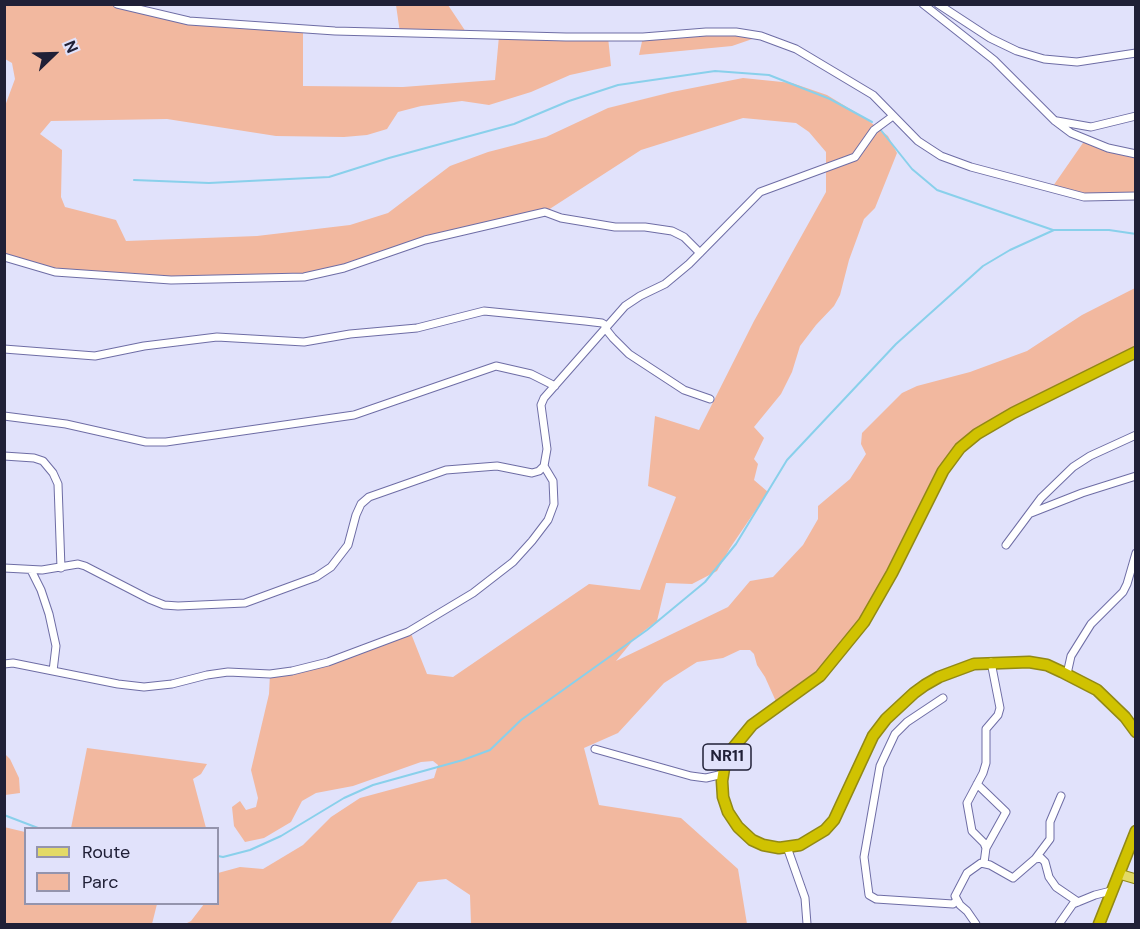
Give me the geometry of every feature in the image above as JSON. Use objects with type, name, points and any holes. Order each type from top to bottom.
[{"type":"highway","name":"NR11","points":[[1135,731],[1116,707],[1097,690],[1047,665],[1029,662],[974,664],[939,677],[914,693],[886,719],[873,736],[834,820],[814,838],[800,845],[787,847],[763,845],[744,834],[728,812],[723,797],[725,762],[739,738],[752,725],[820,676],[864,622],[892,573],[943,471],[960,448],[977,434],[1013,413],[1136,352]]},
{"type":"highway","points":[[1099,924],[1136,831]]},
{"type":"main road","points":[[1119,874],[1136,879]]},
{"type":"street","points":[[117,4],[189,21],[335,31],[566,37],[643,37],[736,32],[761,36],[796,49],[873,94],[929,149],[941,156],[971,167],[1084,196],[1136,196]]},
{"type":"street","points":[[923,4],[994,60],[1055,121],[1071,133],[1108,147],[1136,154]]},
{"type":"street","points":[[938,4],[990,38],[1017,51],[1044,59],[1077,63],[1136,53]]},
{"type":"street","points":[[4,568],[31,570],[61,568],[78,564],[164,605],[245,603],[316,577],[332,567],[348,545],[356,515],[369,496],[446,470],[497,466],[532,473],[539,471],[544,466],[547,448],[541,405],[625,306],[665,284],[700,253],[760,192],[855,157],[871,133],[893,116]]},
{"type":"street","points":[[1055,121],[1091,127],[1136,116]]},
{"type":"street","points":[[4,257],[55,272],[171,280],[304,277],[344,268],[424,240],[545,212],[561,219],[615,227],[645,227],[672,231],[684,237],[700,253]]},
{"type":"street","points":[[4,349],[95,356],[144,346],[217,337],[304,342],[350,334],[417,327],[484,311],[602,323],[612,338],[629,354],[684,390],[710,399]]},
{"type":"street","points":[[4,416],[66,424],[146,442],[166,442],[354,415],[496,366],[518,369],[555,386]]},
{"type":"street","points":[[1006,546],[1041,498],[1073,467],[1090,456],[1136,435]]},
{"type":"street","points":[[4,456],[34,458],[43,461],[53,473],[58,484],[61,568]]},
{"type":"street","points":[[4,664],[13,663],[144,687],[172,684],[228,672],[270,674],[328,662],[408,632],[473,593],[513,562],[548,520],[554,504],[553,481],[544,466]]},
{"type":"street","points":[[1031,513],[1082,493],[1136,476]]},
{"type":"street","points":[[1067,674],[1071,656],[1091,624],[1123,592],[1132,576],[1136,553]]},
{"type":"street","points":[[31,570],[49,614],[56,646],[53,671]]},
{"type":"street","points":[[986,848],[972,831],[967,803],[986,763],[986,729],[998,715],[1000,708],[991,662]]},
{"type":"street","points":[[943,698],[907,722],[895,734],[880,766],[864,857],[869,895],[876,899],[953,904],[957,900]]},
{"type":"street","points":[[595,749],[691,776],[706,778],[723,774]]},
{"type":"street","points":[[977,784],[1006,812],[986,848],[984,863]]},
{"type":"street","points":[[976,924],[955,896],[967,873],[977,865],[984,863],[1013,878],[1035,859],[1050,839],[1050,822],[1061,796]]},
{"type":"street","points":[[787,847],[805,898],[807,924]]},
{"type":"street","points":[[1035,859],[1043,859],[1046,871],[1056,886],[1078,902]]},
{"type":"street","points":[[1059,924],[1068,909],[1078,902],[1111,891]]},
{"type":"green space","points":[[5,4],[117,5],[173,19],[303,28],[303,86],[403,87],[495,80],[499,36],[608,37],[611,66],[570,75],[531,92],[489,105],[462,101],[421,106],[398,112],[387,129],[367,135],[276,136],[167,119],[51,121],[40,134],[62,150],[61,197],[65,207],[116,220],[126,241],[257,236],[350,225],[388,213],[450,166],[488,152],[546,137],[608,108],[743,78],[792,83],[827,95],[865,118],[888,136],[897,153],[875,208],[864,219],[849,260],[840,295],[834,306],[800,346],[792,372],[781,394],[754,427],[764,438],[754,459],[758,464],[754,480],[768,492],[717,571],[692,584],[666,583],[657,621],[635,638],[616,661],[728,607],[750,581],[773,577],[803,545],[818,519],[818,506],[850,479],[866,454],[861,444],[862,433],[902,393],[917,386],[970,372],[1027,351],[1082,315],[1135,288],[1135,352],[960,448],[892,573],[833,661],[778,706],[757,665],[754,654],[750,650],[740,650],[723,658],[697,662],[664,683],[618,733],[584,748],[599,805],[681,818],[738,869],[747,924],[471,924],[470,895],[446,879],[418,882],[390,924],[185,924],[191,921],[203,905],[219,905],[219,873],[240,867],[263,869],[303,845],[331,817],[360,798],[434,778],[438,765],[433,761],[421,762],[353,786],[316,793],[302,801],[291,822],[264,838],[245,842],[234,826],[232,807],[240,801],[246,810],[256,807],[258,798],[251,770],[269,694],[270,674],[292,671],[410,631],[427,674],[453,677],[589,584],[640,590],[676,497],[648,486],[655,416],[699,430],[754,321],[826,192],[826,152],[809,132],[796,123],[743,118],[641,150],[545,212],[425,240],[321,274],[171,280],[55,272],[5,257],[5,106],[15,79],[12,63],[5,59]]},
{"type":"green space","points":[[396,5],[448,5],[468,35],[400,33]]},
{"type":"green space","points":[[706,32],[761,36],[732,46],[639,55],[643,37]]},
{"type":"green space","points":[[1085,140],[1135,157],[1135,196],[1094,197],[1051,189]]},
{"type":"green space","points":[[87,748],[207,764],[201,774],[193,779],[206,827],[71,827]]},
{"type":"green space","points":[[5,754],[19,778],[20,793],[5,795]]},
{"type":"green space","points":[[4,827],[24,832],[24,905],[157,905],[152,924],[5,924]]},
{"type":"waterway","points":[[134,180],[209,183],[329,177],[514,124],[569,101],[618,85],[715,71],[769,75],[830,99],[872,122]]},
{"type":"waterway","points":[[880,129],[912,169],[937,190],[1053,230]]},
{"type":"waterway","points":[[219,856],[250,850],[281,836],[344,798],[373,785],[463,760],[490,750],[521,720],[647,630],[705,582],[736,544],[787,460],[896,344],[983,266],[1010,250],[1054,230],[1109,230],[1136,234]]},
{"type":"waterway","points":[[4,815],[35,827]]}]
